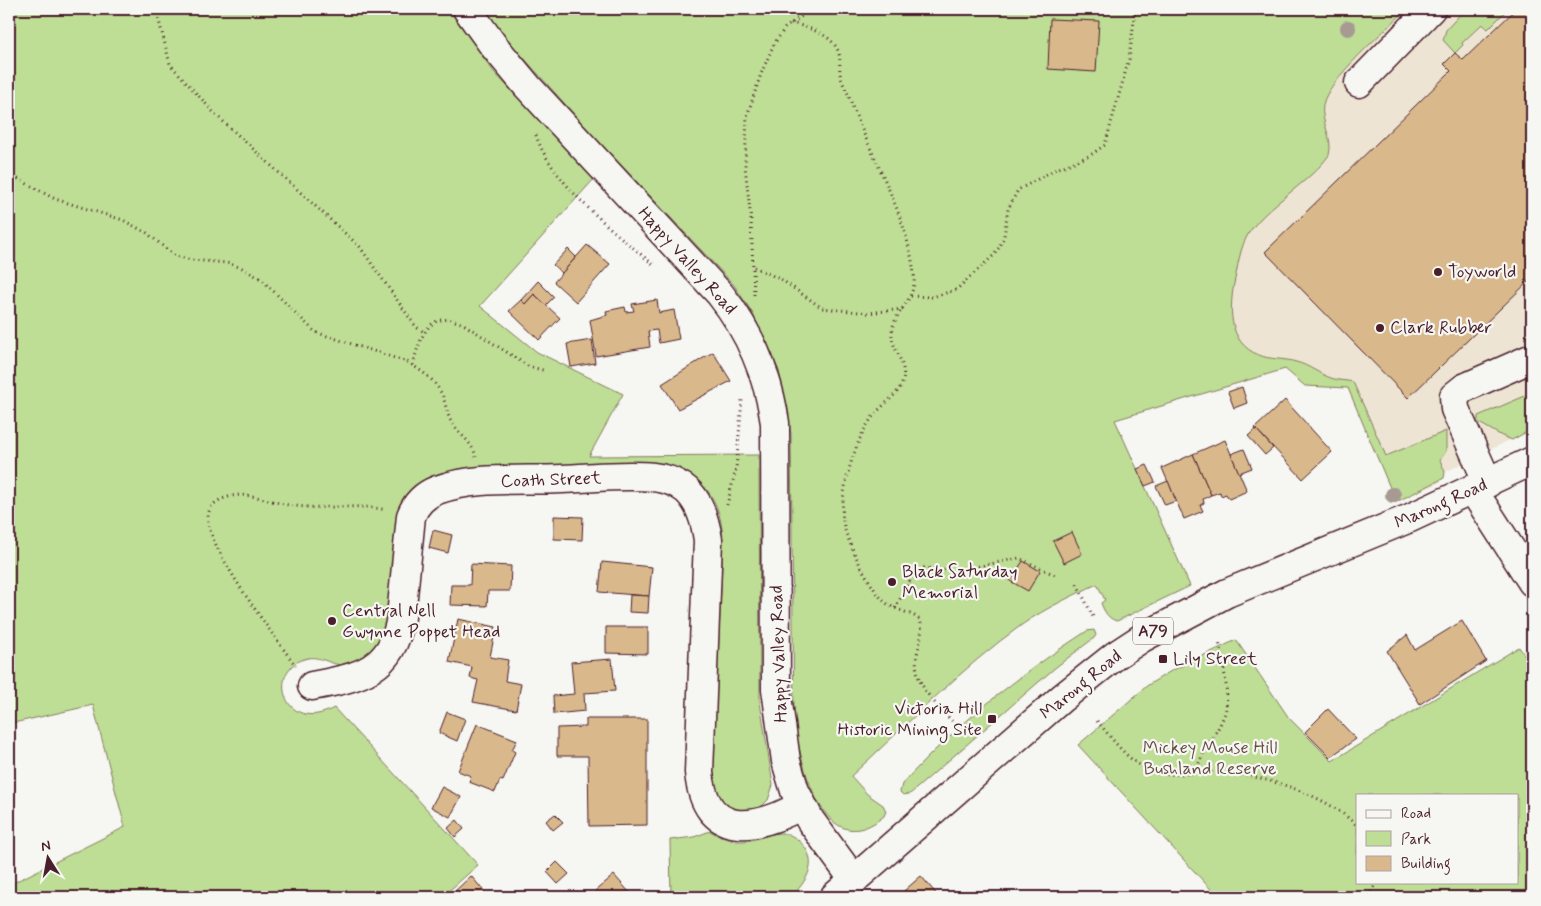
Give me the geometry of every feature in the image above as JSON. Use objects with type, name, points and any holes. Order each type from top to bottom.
[{"type":"main road","name":"Happy Valley Road","points":[[467,9],[493,45],[528,87],[709,281],[741,322],[767,381],[775,423],[776,689],[786,761],[802,805],[818,832],[854,880]]},
{"type":"main road","points":[[1359,83],[1430,9]]},
{"type":"main road","points":[[1532,358],[1460,390],[1454,396],[1455,409],[1480,487],[1532,582]]},
{"type":"main road","name":"Marong Road","points":[[834,897],[1062,698],[1116,655],[1142,638],[1228,593],[1480,487],[1532,462]]},
{"type":"main road","name":"Coath Street","points":[[414,509],[436,491],[477,482],[645,477],[668,480],[686,489],[704,518],[708,540],[699,772],[705,803],[721,820],[743,825],[768,821],[802,805]]},
{"type":"main road","points":[[312,686],[359,674],[380,662],[390,653],[399,628],[414,509]]},
{"type":"path","points":[[156,9],[170,64],[215,114],[360,247],[416,327],[424,332]]},
{"type":"path","points":[[741,322],[747,315],[754,297],[754,267],[745,166],[747,116],[769,54],[780,34],[791,23],[812,9]]},
{"type":"path","points":[[911,296],[932,296],[956,290],[994,255],[1000,246],[1004,236],[1008,209],[1018,190],[1054,170],[1089,156],[1104,145],[1129,58],[1134,9]]},
{"type":"path","points":[[791,23],[828,38],[838,50],[840,74],[857,121],[888,184],[904,226],[914,275],[911,296],[893,327],[892,334],[904,368],[903,383],[900,390],[870,420],[852,460],[842,504],[843,523],[851,545],[880,596],[895,608],[920,620],[921,640],[917,655],[918,676],[930,697],[952,721]]},
{"type":"path","points":[[535,131],[543,151],[571,189],[620,236],[657,267]]},
{"type":"path","points":[[9,174],[55,199],[123,220],[146,233],[175,256],[192,260],[227,263],[242,268],[261,279],[315,332],[413,365],[436,385],[442,395],[450,420],[472,444],[476,456],[477,482]]},
{"type":"path","points":[[754,267],[782,280],[822,308],[868,313],[904,308]]},
{"type":"path","points":[[413,365],[424,332],[437,321],[457,320],[528,366],[546,371]]},
{"type":"path","points":[[726,511],[736,469],[743,393]]},
{"type":"path","points":[[312,686],[269,629],[221,554],[209,526],[209,511],[218,501],[237,495],[304,507],[368,506],[414,509]]},
{"type":"path","points":[[895,608],[912,577],[924,568],[956,571],[1019,558],[1055,575]]},
{"type":"path","points":[[1077,584],[1094,619]]},
{"type":"path","points":[[1196,773],[1204,748],[1224,717],[1226,691],[1219,642]]},
{"type":"path","points":[[1097,721],[1113,742],[1140,766],[1151,771],[1217,772],[1270,780],[1316,798],[1356,825]]},
{"type":"path","points":[[1370,897],[1375,884]]},
{"type":"shaded area","points":[[1283,9],[1532,9],[1532,429],[1445,472],[1444,478],[1439,483],[1396,502],[1347,388],[1305,386],[1285,369],[1171,403]]},
{"type":"green space","points":[[9,9],[448,9],[494,72],[594,179],[480,306],[537,352],[623,394],[589,456],[759,455],[760,702],[773,785],[768,800],[762,806],[755,810],[733,811],[716,797],[713,778],[723,540],[719,512],[708,491],[699,482],[677,469],[663,465],[438,482],[375,656],[346,665],[318,658],[304,659],[292,666],[286,676],[284,687],[286,698],[293,708],[303,713],[317,714],[334,708],[478,865],[442,897],[9,897],[9,885],[125,827],[93,705],[9,724]]},
{"type":"green space","points":[[485,9],[1407,9],[1346,69],[1327,94],[1323,105],[1323,118],[1330,142],[1329,155],[1313,173],[1262,217],[1246,238],[1239,258],[1233,290],[1232,312],[1236,333],[1241,342],[1259,355],[1301,363],[1334,379],[1353,382],[1386,456],[1446,431],[1446,451],[1440,460],[1445,472],[1444,478],[1396,502],[1348,388],[1305,386],[1285,369],[1115,420],[1190,586],[1117,621],[1109,617],[1104,609],[1101,603],[1105,600],[1097,584],[1050,607],[1023,624],[956,678],[851,776],[867,794],[883,805],[886,811],[884,816],[863,828],[845,828],[830,819],[818,802],[802,759],[794,720],[791,434],[779,371],[753,314],[734,285],[590,132],[513,46]]},
{"type":"green space","points":[[1465,9],[1508,9],[1488,29],[1482,24],[1462,43],[1463,45],[1455,53],[1443,40],[1446,30]]},
{"type":"green space","points":[[1532,393],[1532,429],[1512,440],[1474,420],[1478,420],[1478,416]]},
{"type":"green space","points":[[1094,630],[1096,635],[1094,638],[1056,667],[910,794],[903,795],[900,792],[902,784],[967,721],[1037,665],[1087,631]]},
{"type":"green space","name":"Mickey Mouse Hill Bushland Reserve","points":[[1236,640],[1289,718],[1332,761],[1519,647],[1532,666],[1532,897],[1218,897],[1078,745],[1148,685],[1171,671]]},
{"type":"green space","points":[[710,831],[735,841],[745,841],[771,834],[788,834],[799,841],[808,852],[810,865],[808,875],[792,897],[671,897],[670,840],[694,837]]},
{"type":"building","points":[[1516,9],[1532,9],[1532,278],[1408,398],[1265,252],[1451,71],[1444,64],[1455,53],[1463,60]]},
{"type":"building","points":[[1050,19],[1099,21],[1096,72],[1048,69]]},
{"type":"building","points":[[587,245],[610,264],[576,302],[554,282]]},
{"type":"building","points":[[568,249],[576,257],[562,273],[553,265]]},
{"type":"building","points":[[538,281],[554,297],[546,305],[534,294],[525,304],[521,300]]},
{"type":"building","points":[[534,294],[560,318],[539,340],[509,311],[521,300],[525,304]]},
{"type":"building","points":[[657,300],[659,313],[674,310],[679,339],[659,343],[657,330],[648,331],[650,347],[596,356],[590,320],[607,315],[606,311],[625,307],[626,312],[634,311],[632,304]]},
{"type":"building","points":[[592,340],[595,363],[571,367],[567,344]]},
{"type":"building","points":[[713,352],[731,381],[678,409],[662,384]]},
{"type":"building","points":[[1242,387],[1247,403],[1234,408],[1228,392]]},
{"type":"building","points":[[1285,400],[1332,452],[1303,479],[1255,428]]},
{"type":"building","points":[[1256,429],[1273,448],[1265,455],[1248,436]]},
{"type":"building","points":[[1225,440],[1247,491],[1229,499],[1226,494],[1221,496],[1220,492],[1211,495],[1193,454]]},
{"type":"building","points":[[1244,449],[1252,468],[1239,473],[1231,454]]},
{"type":"building","points":[[1193,454],[1211,495],[1203,499],[1204,503],[1200,505],[1203,511],[1184,519],[1162,468]]},
{"type":"building","points":[[1147,465],[1155,482],[1145,486],[1137,469]]},
{"type":"building","points":[[1168,481],[1176,501],[1165,505],[1156,486]]},
{"type":"building","points":[[554,516],[583,517],[582,540],[554,539]]},
{"type":"building","points":[[433,530],[452,535],[448,553],[429,548]]},
{"type":"building","points":[[1072,532],[1082,554],[1064,563],[1053,541]]},
{"type":"building","points":[[1023,561],[1040,571],[1028,591],[1010,581]]},
{"type":"building","points":[[602,562],[652,567],[649,596],[599,592]]},
{"type":"building","points":[[471,564],[511,566],[510,591],[488,591],[487,606],[450,605],[451,585],[470,585]]},
{"type":"building","points":[[630,595],[649,596],[648,613],[629,612]]},
{"type":"building","points":[[458,619],[496,627],[490,657],[508,660],[505,681],[521,684],[516,710],[473,702],[478,680],[470,678],[472,667],[449,662]]},
{"type":"building","points":[[1462,621],[1486,661],[1420,704],[1387,651],[1407,635],[1415,650]]},
{"type":"building","points":[[606,627],[648,627],[648,654],[606,653]]},
{"type":"building","points":[[612,659],[615,691],[584,693],[585,711],[554,714],[553,696],[574,694],[571,662]]},
{"type":"building","points":[[1328,709],[1356,739],[1330,757],[1305,732]]},
{"type":"building","points":[[447,712],[465,719],[457,741],[439,733]]},
{"type":"building","points":[[586,719],[647,719],[647,825],[589,826],[588,756],[557,756],[557,728],[586,727]]},
{"type":"building","points":[[477,724],[517,740],[512,750],[515,752],[503,781],[500,780],[495,792],[469,782],[471,776],[458,771]]},
{"type":"building","points":[[442,787],[461,797],[450,817],[431,807]]},
{"type":"building","points":[[9,802],[16,818],[9,821]]},
{"type":"building","points":[[555,814],[563,822],[553,830],[546,821]]},
{"type":"building","points":[[457,820],[464,829],[455,837],[448,828]]},
{"type":"building","points":[[557,862],[569,874],[558,884],[547,872]]},
{"type":"building","points":[[614,875],[629,892],[623,897],[592,897],[597,893],[595,891]]},
{"type":"building","points":[[471,876],[489,897],[458,897],[454,892]]},
{"type":"building","points":[[921,876],[939,897],[897,897]]},
{"type":"place","name":"Toyworld","points":[[1438,272]]},
{"type":"place","name":"Clark Rubber","points":[[1380,328]]},
{"type":"place","name":"Black Saturday Memorial","points":[[892,582]]},
{"type":"place","name":"Central Nell Gwynne Poppet Head","points":[[332,621]]},
{"type":"place","name":"Lily Street","points":[[1163,659]]},
{"type":"place","name":"Victoria Hill Historic Mining Site","points":[[992,719]]}]
